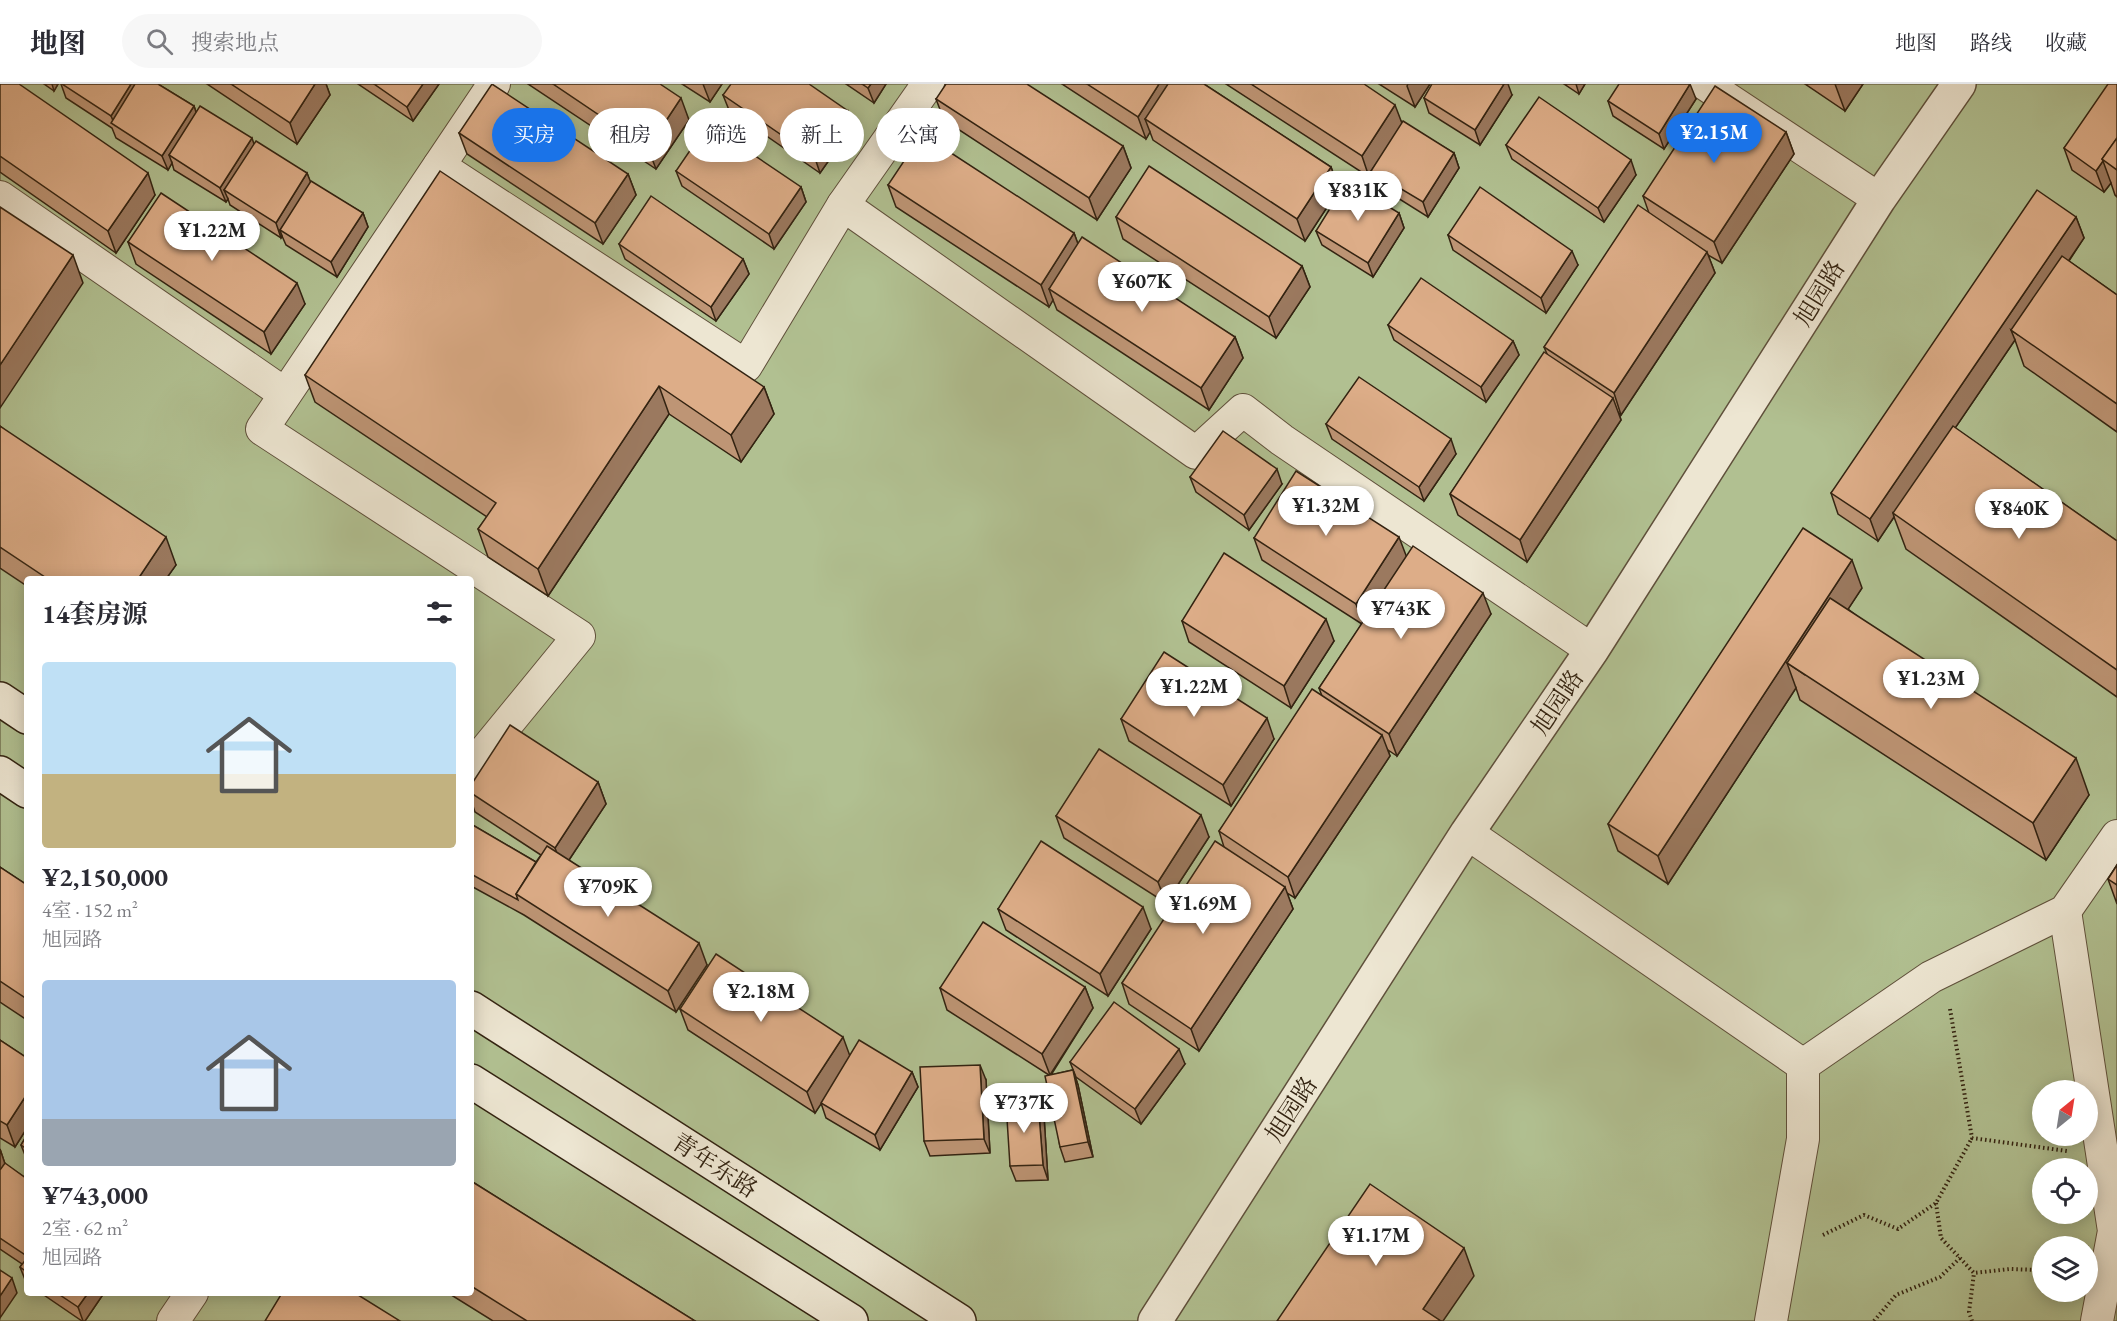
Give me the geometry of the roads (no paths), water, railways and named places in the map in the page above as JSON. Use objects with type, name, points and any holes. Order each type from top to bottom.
[{"type":"street","points":[[474,764],[579,636],[262,429],[494,84]]},
{"type":"street","points":[[439,166],[746,366],[843,205],[928,84]]},
{"type":"street","points":[[1705,84],[1879,199]]},
{"type":"street","name":"旭园路","points":[[1155,1321],[1467,833],[1592,650],[1879,199],[1959,84]]},
{"type":"street","points":[[0,197],[285,394]]},
{"type":"street","points":[[843,205],[1196,453],[1243,410],[1282,440],[1592,650]]},
{"type":"street","points":[[0,699],[24,715]]},
{"type":"street","points":[[0,773],[24,789]]},
{"type":"street","points":[[1467,833],[1803,1065]]},
{"type":"street","points":[[1803,1065],[1931,977],[2066,911],[2117,836]]},
{"type":"street","points":[[2066,911],[2114,1231],[2097,1321]]},
{"type":"street","name":"青年东路","points":[[474,1010],[959,1321]]},
{"type":"street","points":[[1771,1321],[1803,1139],[1803,1065]]},
{"type":"street","points":[[474,1083],[851,1321]]},
{"type":"street","points":[[173,1321],[190,1296]]}]
